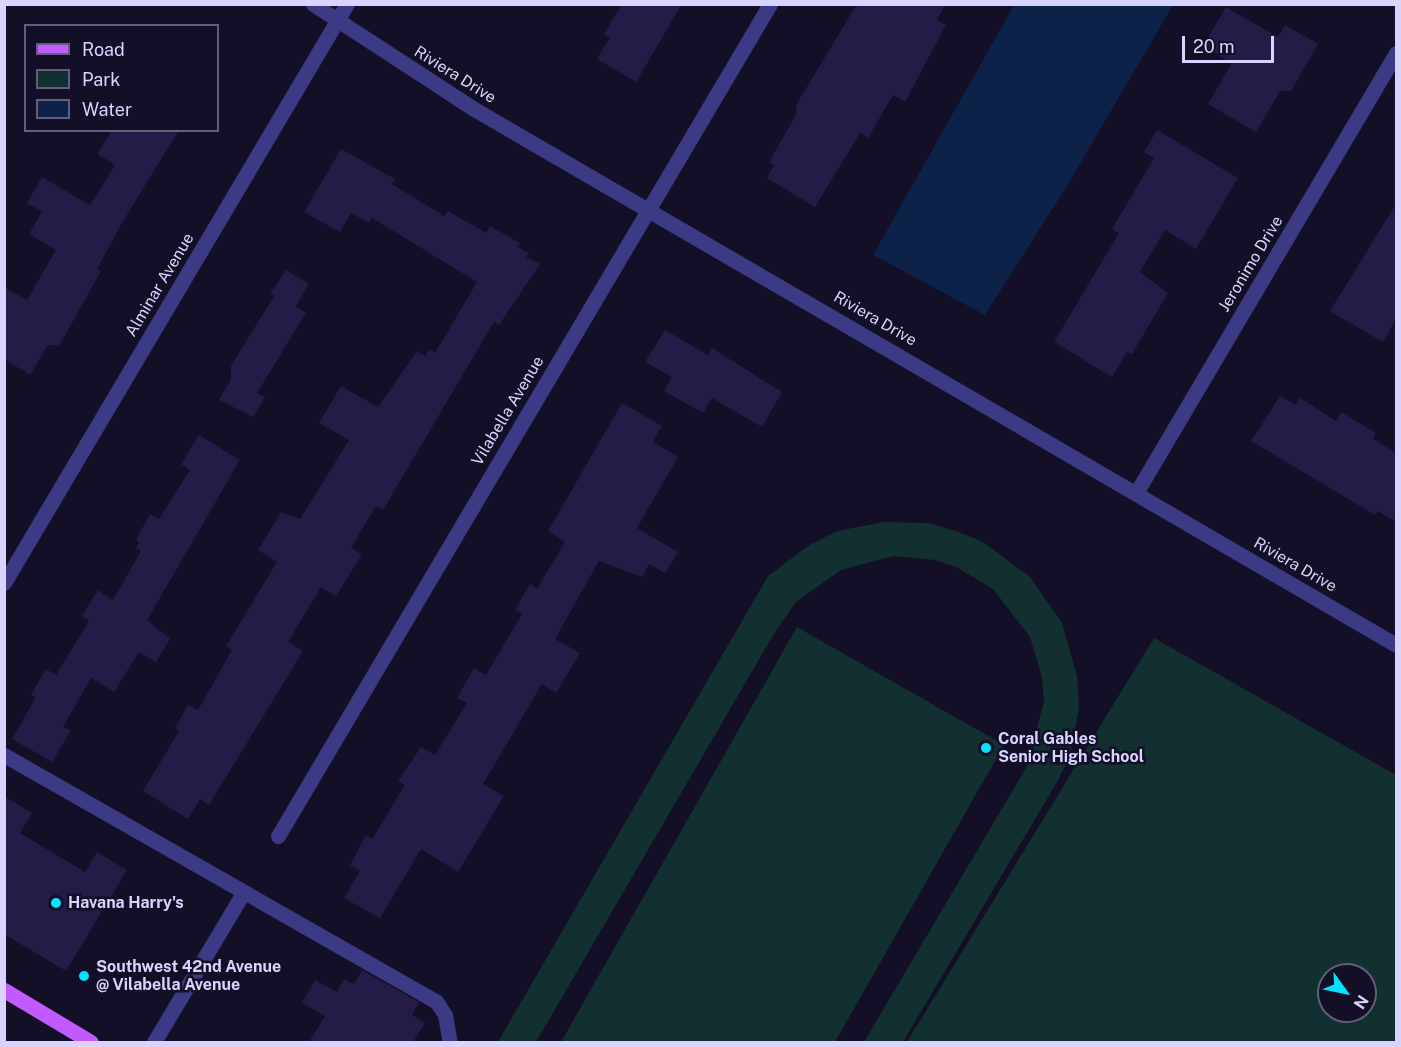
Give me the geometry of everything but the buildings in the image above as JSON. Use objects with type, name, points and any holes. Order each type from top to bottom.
[{"type":"main road","points":[[4,990],[92,1042]]},
{"type":"street","name":"Riviera Drive","points":[[314,4],[474,109],[1396,645]]},
{"type":"street","name":"Alminar Avenue","points":[[4,583],[347,4]]},
{"type":"street","name":"Vilabella Avenue","points":[[278,836],[770,4]]},
{"type":"street","name":"Jeronimo Drive","points":[[1136,493],[1396,53]]},
{"type":"street","points":[[4,755],[436,1001],[445,1015],[450,1042]]},
{"type":"street","points":[[154,1042],[243,893]]},
{"type":"green space","points":[[884,522],[928,523],[956,531],[983,542],[1030,577],[1062,623],[1077,676],[1079,707],[1070,756],[1057,782],[903,1042],[864,1042],[1026,768],[1044,702],[1042,677],[1030,637],[993,589],[958,568],[935,560],[894,556],[841,570],[796,602],[775,632],[536,1042],[498,1042],[768,576],[811,544],[837,531]]},
{"type":"green space","points":[[797,627],[1004,745],[835,1042],[561,1042]]},
{"type":"green space","points":[[1154,638],[1396,775],[1396,1042],[907,1042]]},
{"type":"water","points":[[1014,5],[1173,5],[1067,186],[985,315],[873,255]]},
{"type":"place","name":"Coral Gables Senior High School","points":[[986,748]]},
{"type":"place","name":"Havana Harry's","points":[[56,903]]},
{"type":"place","name":"Southwest 42nd Avenue @ Vilabella Avenue","points":[[84,976]]}]
